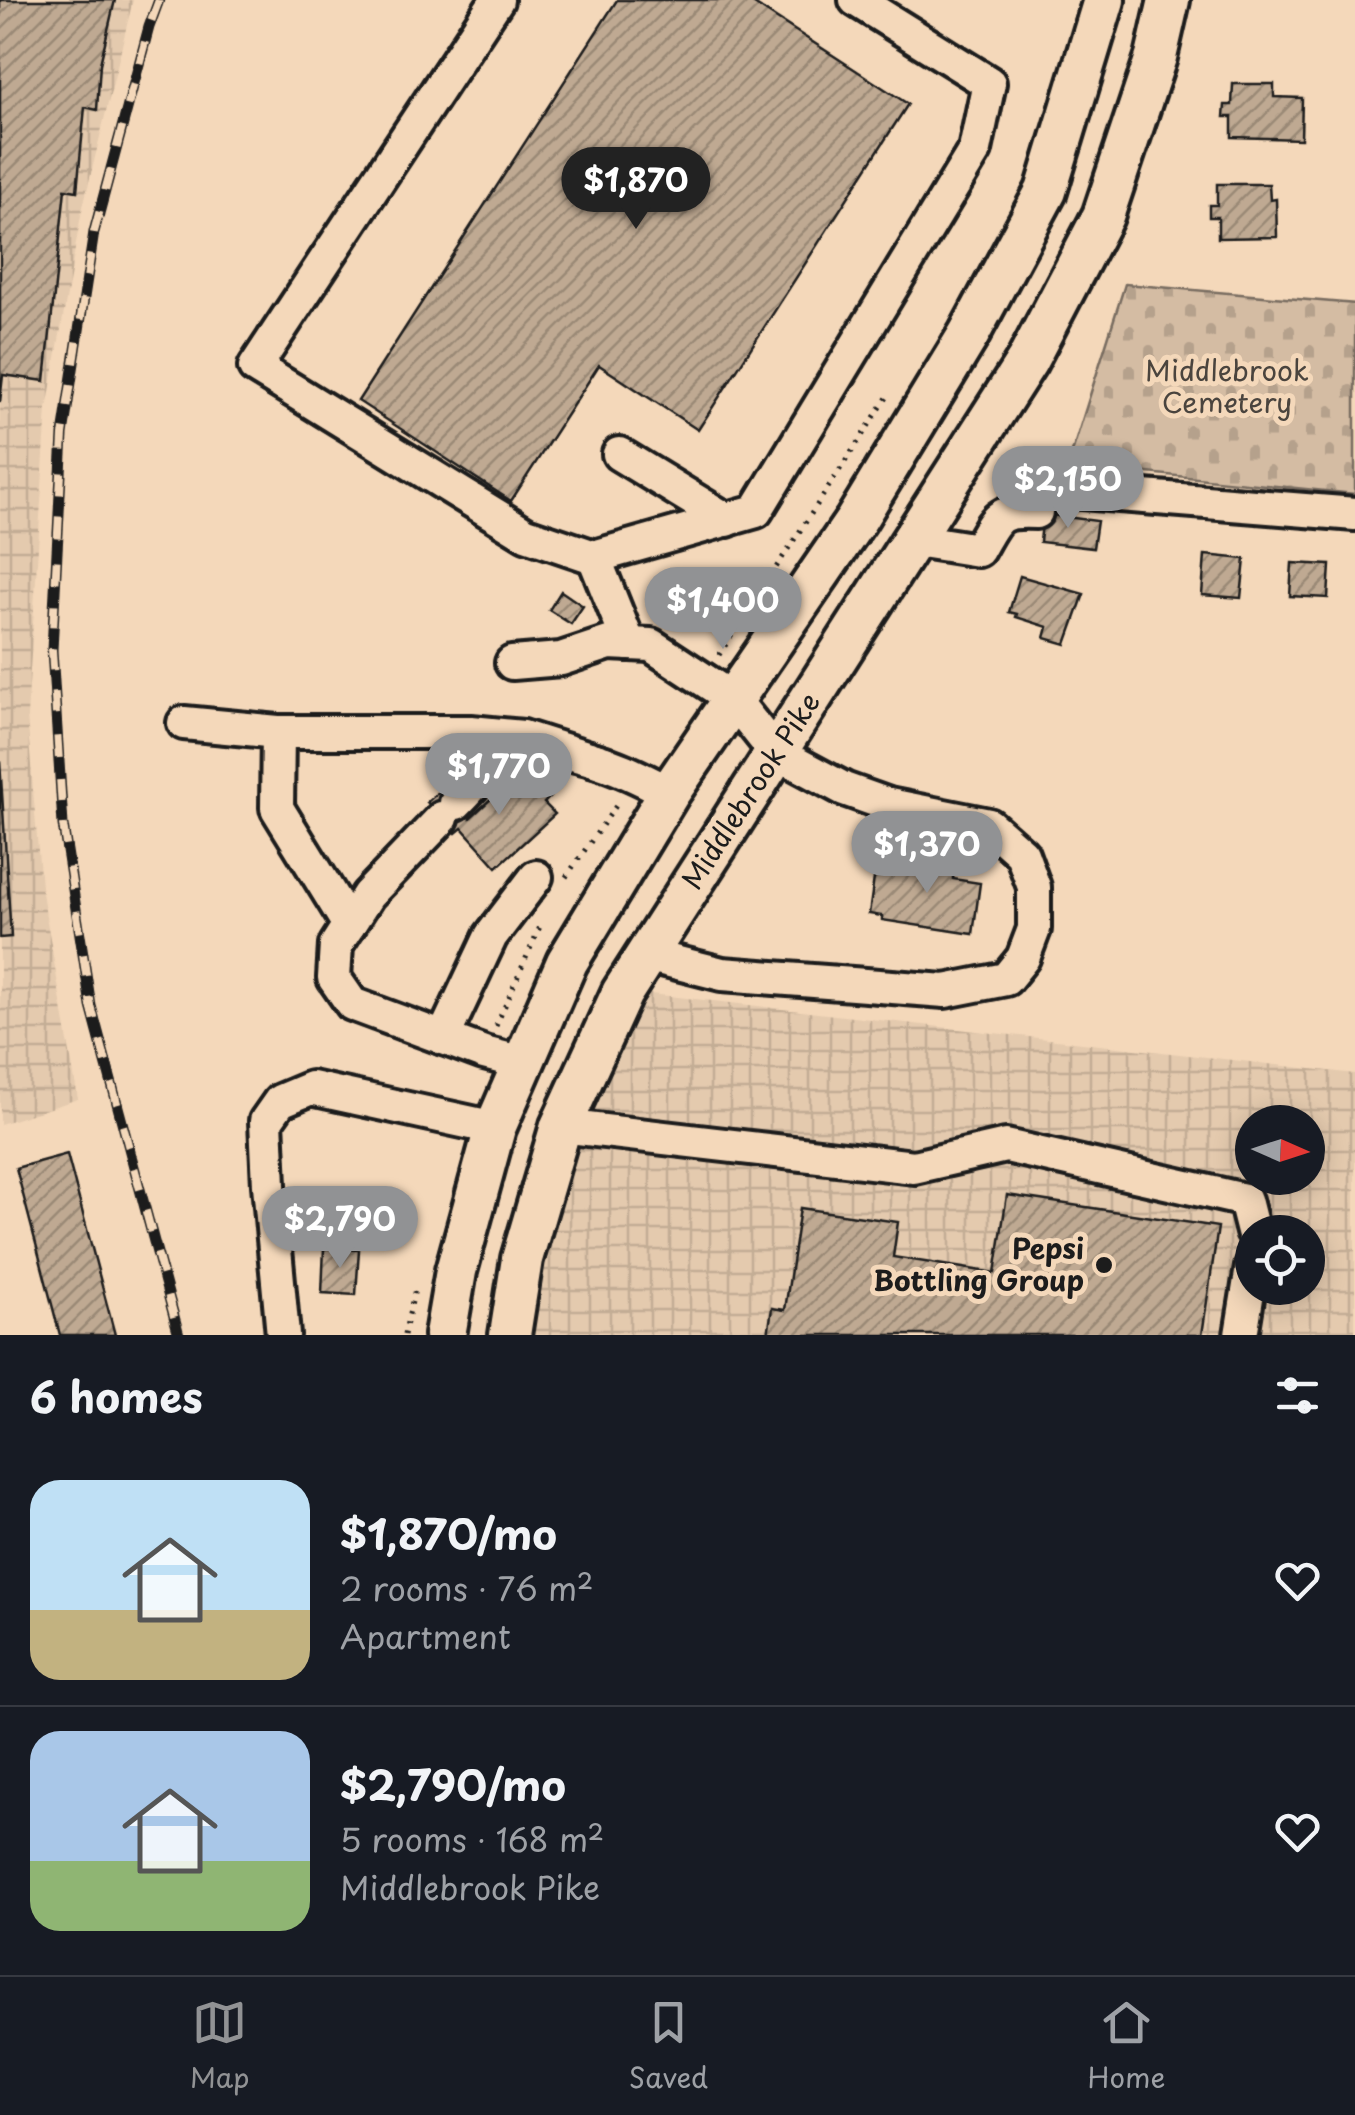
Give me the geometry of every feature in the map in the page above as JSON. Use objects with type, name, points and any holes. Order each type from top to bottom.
[{"type":"main road","points":[[445,1335],[456,1271],[495,1128],[567,962],[669,794],[856,520],[969,334],[1046,191],[1104,0]]},
{"type":"main road","name":"Middlebrook Pike","points":[[510,1335],[522,1258],[561,1126],[622,993],[1027,361],[1103,216],[1156,57],[1170,0]]},
{"type":"street","points":[[497,0],[255,367],[526,534],[594,556],[756,512],[976,150],[988,83],[856,0]]},
{"type":"street","points":[[619,454],[727,520]]},
{"type":"street","points":[[1070,491],[1355,514]]},
{"type":"street","points":[[915,540],[978,550],[996,518],[1005,511],[1036,512]]},
{"type":"street","points":[[594,556],[629,644]]},
{"type":"street","points":[[512,663],[561,659],[609,643],[651,645],[733,699],[775,752],[844,790],[889,805],[988,826],[1022,854],[1034,887],[1034,929],[1023,958],[1006,979],[945,991],[722,974],[646,955]]},
{"type":"street","points":[[184,723],[278,732],[472,732],[523,738],[605,763],[669,794]]},
{"type":"street","points":[[278,732],[277,808],[349,925]]},
{"type":"street","points":[[523,1063],[352,1004],[334,978],[336,945],[368,895],[503,760],[542,750],[605,763]]},
{"type":"street","points":[[443,1038],[492,936],[536,878]]},
{"type":"street","points":[[283,1335],[268,1185],[266,1122],[280,1101],[311,1088],[495,1128]]},
{"type":"street","points":[[561,1126],[914,1167],[1006,1146],[1245,1200],[1249,1215]]},
{"type":"street","points":[[1241,1335],[1246,1305]]},
{"type":"shaded area","points":[[0,0],[133,0],[81,215],[47,409],[27,716],[41,887],[78,1099],[0,1124]]},
{"type":"shaded area","points":[[642,993],[1355,1074],[1355,1335],[525,1335],[540,1261],[573,1146]]},
{"type":"green space","name":"Middlebrook Cemetery","points":[[1125,284],[1355,304],[1355,494],[1068,465]]},
{"type":"building","points":[[0,0],[115,0],[100,64],[97,110],[85,107],[77,191],[65,189],[45,381],[3,375],[0,402]]},
{"type":"building","points":[[617,0],[748,0],[908,104],[698,430],[599,365],[511,501],[358,401]]},
{"type":"building","points":[[1233,84],[1274,84],[1274,97],[1302,98],[1301,139],[1232,137],[1232,117],[1224,117],[1225,105],[1232,105]]},
{"type":"building","points":[[1217,184],[1269,184],[1270,200],[1276,199],[1277,237],[1218,238],[1218,217],[1209,217],[1209,205],[1217,205]]},
{"type":"building","points":[[1043,514],[1097,521],[1093,548],[1040,542]]},
{"type":"building","points":[[1205,555],[1245,559],[1241,598],[1202,595]]},
{"type":"building","points":[[1292,563],[1330,565],[1328,598],[1290,596]]},
{"type":"building","points":[[1020,576],[1084,594],[1066,644],[1045,638],[1048,627],[1009,612]]},
{"type":"building","points":[[561,591],[583,606],[571,624],[549,610]]},
{"type":"building","points":[[0,761],[11,937],[0,938]]},
{"type":"building","points":[[518,774],[529,786],[535,781],[550,797],[544,803],[555,814],[497,867],[462,828],[456,833],[427,802],[443,788],[470,818]]},
{"type":"building","points":[[929,847],[956,852],[953,879],[980,883],[973,934],[882,920],[882,916],[869,914],[875,871],[889,873],[889,869],[925,875]]},
{"type":"building","points":[[67,1154],[115,1335],[60,1335],[16,1168]]},
{"type":"building","name":"Pepsi Bottling Group","points":[[1007,1195],[1218,1227],[1202,1335],[768,1335],[772,1308],[785,1310],[800,1208],[898,1222],[893,1257],[995,1273]]},
{"type":"building","points":[[324,1248],[359,1250],[356,1295],[322,1293]]},
{"type":"railway","points":[[159,0],[94,232],[63,435],[52,650],[63,825],[91,1006],[179,1335]]},
{"type":"place","name":"Pepsi Bottling Group","points":[[1104,1265]]}]
